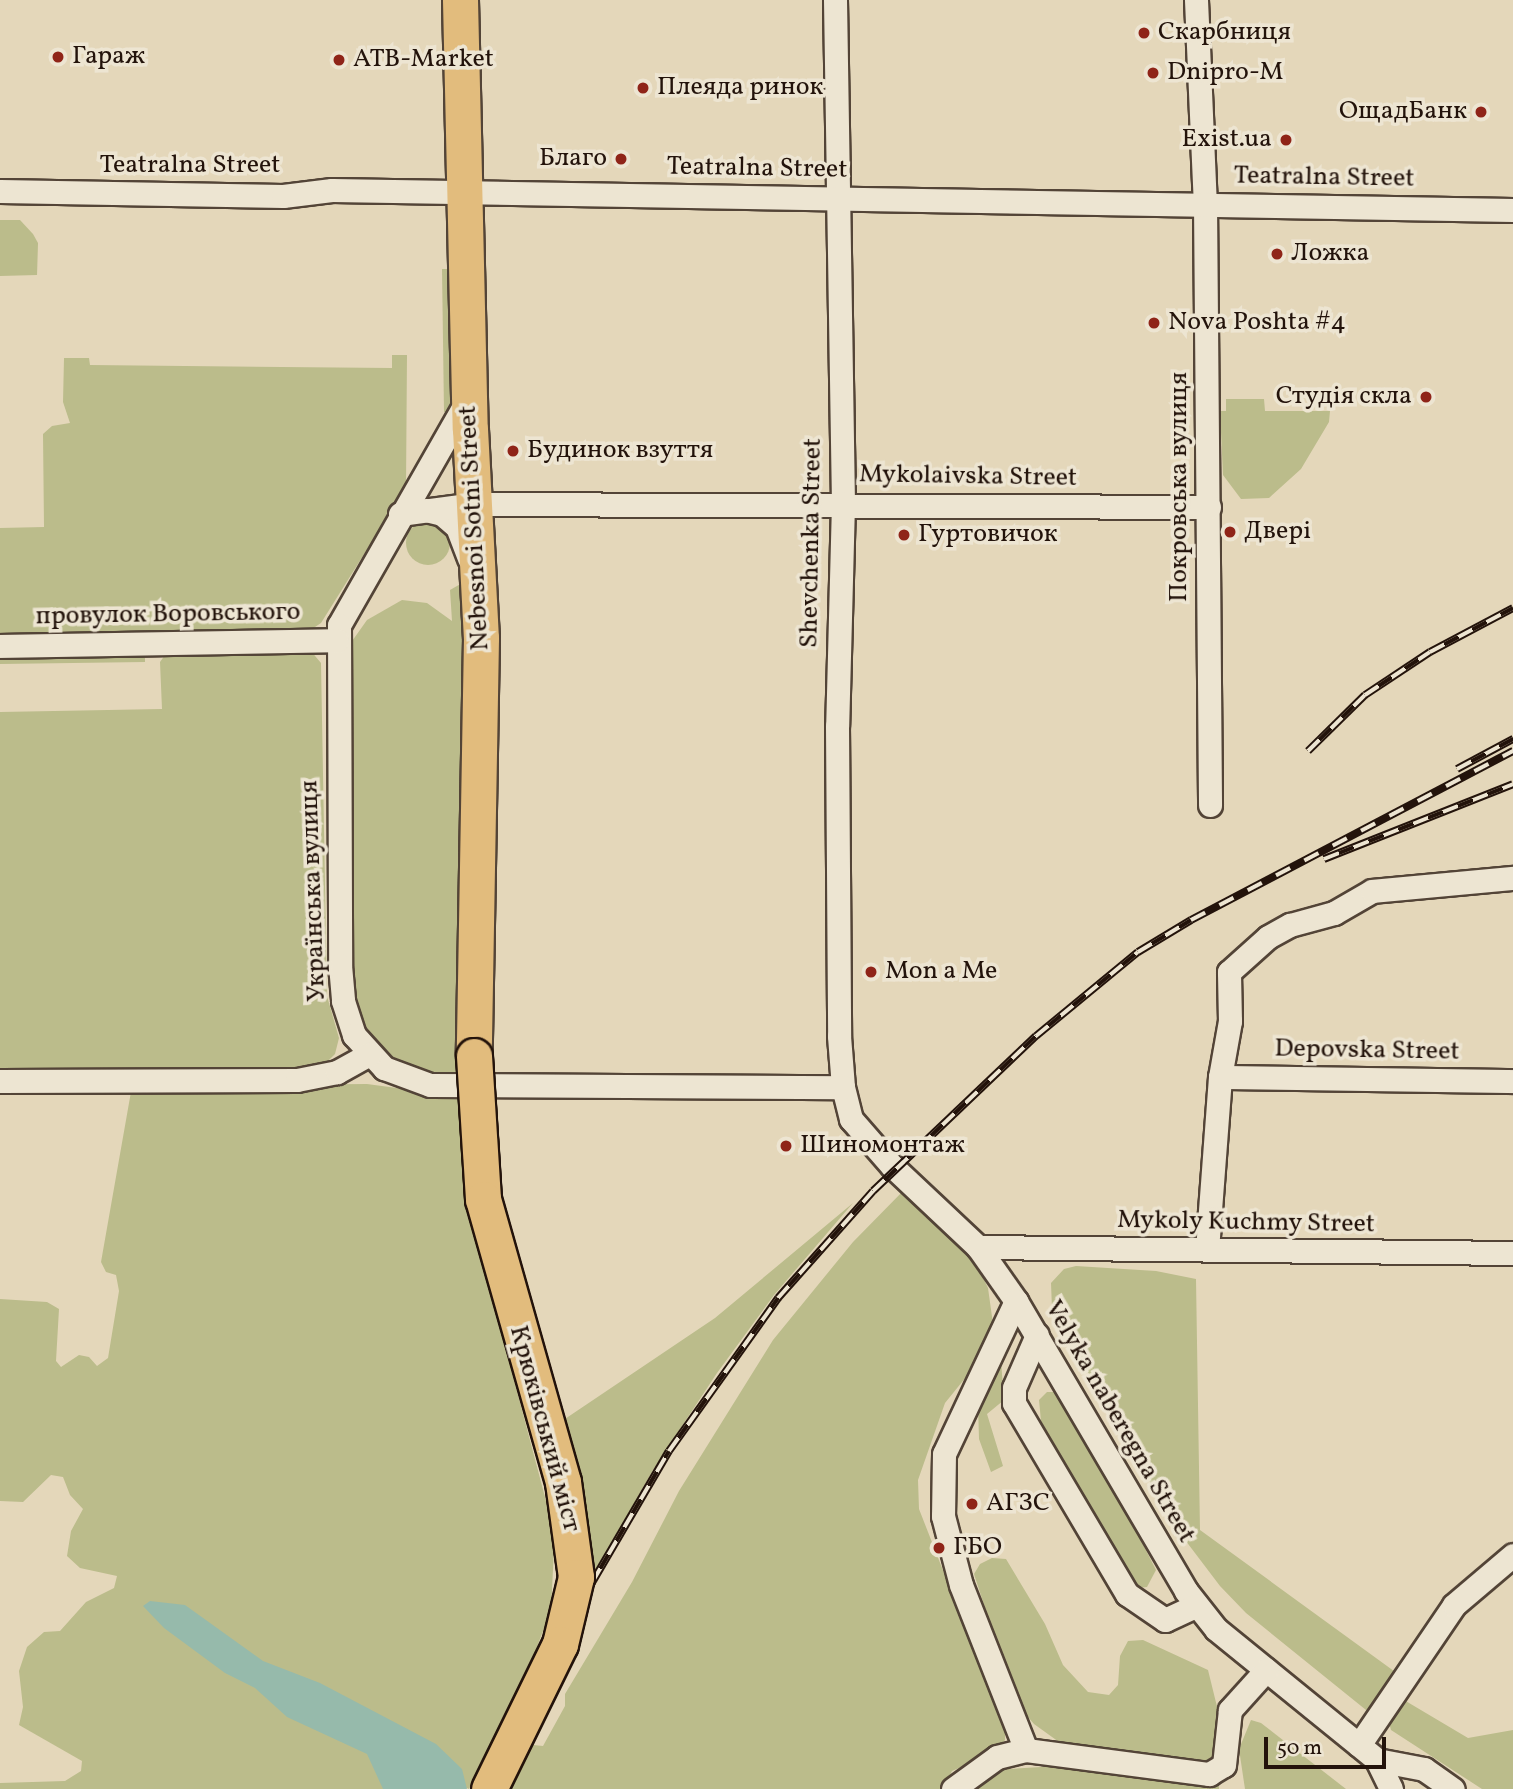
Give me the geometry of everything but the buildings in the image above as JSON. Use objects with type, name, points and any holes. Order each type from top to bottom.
[{"type":"highway","name":"Nebesnoi Sotni Street","points":[[460,0],[469,397],[479,584],[480,779],[474,1056]]},
{"type":"highway","name":"Крюківський міст","points":[[474,1056],[483,1199],[563,1482],[576,1577],[560,1644],[489,1789]]},
{"type":"street","name":"Shevchenka Street","points":[[835,0],[843,503],[837,726],[843,1087]]},
{"type":"street","name":"Покровська вулиця","points":[[1196,0],[1205,203],[1210,805]]},
{"type":"street","name":"Teatralna Street","points":[[0,191],[282,196],[332,190],[1513,210]]},
{"type":"street","name":"Українська вулиця","points":[[469,397],[343,615],[337,640],[340,965],[348,1019],[369,1054],[384,1068],[414,1082],[462,1087],[843,1087]]},
{"type":"street","name":"Mykolaivska Street","points":[[400,514],[475,504],[843,503],[1209,507]]},
{"type":"street","points":[[426,510],[442,514],[457,527],[479,584]]},
{"type":"street","name":"провулок Воровського","points":[[0,646],[337,640]]},
{"type":"street","points":[[1207,1250],[1220,1077],[1230,1021],[1229,972],[1268,937],[1344,909],[1372,891],[1513,878]]},
{"type":"street","points":[[0,1081],[298,1080],[337,1072],[369,1054]]},
{"type":"street","name":"Depovska Street","points":[[1220,1077],[1513,1082]]},
{"type":"street","name":"Velyka naberegna Street","points":[[843,1087],[852,1119],[892,1166],[978,1247],[1016,1301],[1197,1605],[1216,1629],[1377,1760],[1391,1789]]},
{"type":"street","name":"Mykoly Kuchmy Street","points":[[978,1247],[1513,1253]]},
{"type":"street","points":[[1016,1301],[944,1454],[943,1516],[961,1586],[1026,1750]]},
{"type":"street","points":[[1037,1335],[1017,1380],[1014,1403],[1127,1594],[1165,1620],[1197,1605]]},
{"type":"street","points":[[1359,1745],[1454,1605],[1513,1555]]},
{"type":"street","points":[[1226,1789],[1224,1765],[1230,1710],[1266,1670]]},
{"type":"street","points":[[953,1789],[956,1782],[997,1757],[1026,1750],[1209,1774],[1224,1765]]},
{"type":"street","name":"Velyka naberegna Street","points":[[1377,1760],[1424,1769],[1453,1789]]},
{"type":"green space","points":[[0,220],[20,220],[33,234],[38,243],[37,275],[0,276]]},
{"type":"green space","points":[[442,269],[450,269],[452,412],[444,412]]},
{"type":"green space","points":[[392,355],[407,355],[406,487],[321,623],[309,631],[0,637],[0,528],[44,527],[43,434],[52,426],[70,423],[63,402],[64,358],[89,358],[90,365],[392,368]]},
{"type":"green space","points":[[1226,399],[1264,399],[1265,411],[1330,411],[1329,422],[1301,469],[1269,498],[1241,499],[1223,475],[1220,411],[1226,411]]},
{"type":"green space","points":[[428,521],[443,528],[450,543],[443,558],[428,565],[413,558],[406,543],[413,528]]},
{"type":"green space","points":[[464,582],[465,1075],[435,1075],[399,1065],[379,1050],[357,1014],[352,994],[350,644],[367,620],[402,600],[427,603],[452,621],[450,590]]},
{"type":"green space","points":[[310,650],[321,663],[327,996],[339,1038],[335,1054],[319,1070],[0,1074],[0,712],[162,709],[160,662],[165,655]]},
{"type":"green space","points":[[145,654],[145,662],[0,664],[0,656]]},
{"type":"green space","points":[[367,1084],[464,1097],[467,1202],[550,1516],[554,1549],[551,1610],[519,1694],[469,1789],[354,1739],[407,1789],[0,1789],[0,1783],[65,1781],[81,1771],[82,1761],[19,1725],[23,1707],[19,1671],[27,1647],[44,1632],[60,1631],[86,1602],[114,1588],[117,1576],[80,1568],[67,1556],[71,1531],[83,1509],[70,1495],[63,1477],[51,1475],[23,1502],[0,1501],[0,1299],[47,1302],[59,1309],[56,1361],[61,1367],[79,1355],[89,1357],[97,1366],[108,1358],[119,1291],[116,1275],[106,1272],[101,1262],[132,1086]]},
{"type":"green space","points":[[906,1188],[968,1246],[988,1288],[994,1331],[979,1361],[945,1403],[918,1480],[919,1509],[1005,1729],[1005,1740],[994,1753],[952,1771],[943,1789],[503,1789],[524,1744],[543,1746],[565,1706],[565,1694],[632,1582],[679,1491],[773,1340],[853,1242]]},
{"type":"green space","points":[[853,1203],[774,1295],[717,1373],[653,1470],[580,1599],[553,1427],[715,1318]]},
{"type":"green space","points":[[1076,1266],[1156,1271],[1196,1279],[1200,1530],[1398,1674],[1371,1714],[1246,1613],[1220,1586],[1176,1528],[1052,1309],[1051,1283],[1064,1269]]},
{"type":"green space","points":[[1001,1361],[1004,1400],[987,1414],[1003,1466],[991,1472],[979,1439],[978,1405]]},
{"type":"green space","points":[[1047,1392],[1057,1392],[1113,1485],[1156,1570],[1147,1587],[1138,1588],[1130,1580],[1041,1421],[1039,1400]]},
{"type":"green space","points":[[992,1558],[1006,1559],[1045,1624],[1063,1665],[1088,1692],[1109,1695],[1118,1685],[1120,1656],[1128,1641],[1143,1640],[1208,1670],[1224,1735],[1213,1757],[1200,1763],[1107,1753],[1059,1742],[1034,1724],[1016,1703],[974,1574],[980,1564]]},
{"type":"green space","points":[[1404,1700],[1468,1738],[1513,1730],[1513,1789],[1482,1789],[1391,1730],[1388,1719]]},
{"type":"green space","points":[[1251,1720],[1261,1723],[1346,1789],[1245,1789],[1239,1749]]},
{"type":"green space","points":[[1058,1766],[1178,1779],[1219,1785],[1219,1789],[960,1789],[992,1770]]},
{"type":"shaded area","points":[[150,1601],[185,1605],[263,1661],[320,1683],[436,1744],[462,1769],[467,1789],[383,1789],[367,1754],[287,1717],[255,1688],[225,1673],[164,1628],[143,1606]]},
{"type":"railway","points":[[1308,751],[1365,695],[1430,652],[1513,608]]},
{"type":"railway","points":[[1457,769],[1513,739]]},
{"type":"railway","points":[[490,1789],[576,1610],[669,1451],[778,1298],[873,1191],[1036,1036],[1138,952],[1191,920],[1513,751]]},
{"type":"railway","points":[[1324,859],[1513,784]]},
{"type":"place","name":"Скарбниця","points":[[1144,33]]},
{"type":"place","name":"Гараж","points":[[58,57]]},
{"type":"place","name":"ATB-Market","points":[[339,60]]},
{"type":"place","name":"Dnipro-M","points":[[1153,73]]},
{"type":"place","name":"Плеяда ринок","points":[[643,88]]},
{"type":"place","name":"ОщадБанк","points":[[1481,112]]},
{"type":"place","name":"Exist.ua","points":[[1286,140]]},
{"type":"place","name":"Благо","points":[[621,159]]},
{"type":"place","name":"Ложка","points":[[1277,254]]},
{"type":"place","name":"Nova Poshta #4","points":[[1154,323]]},
{"type":"place","name":"Студія скла","points":[[1426,397]]},
{"type":"place","name":"Будинок взуття","points":[[513,451]]},
{"type":"place","name":"Двері","points":[[1230,532]]},
{"type":"place","name":"Гуртовичок","points":[[904,535]]},
{"type":"place","name":"Mon a Me","points":[[871,972]]},
{"type":"place","name":"Шиномонтаж","points":[[786,1146]]},
{"type":"place","name":"АГЗС","points":[[972,1504]]},
{"type":"place","name":"ГБО","points":[[939,1548]]}]
